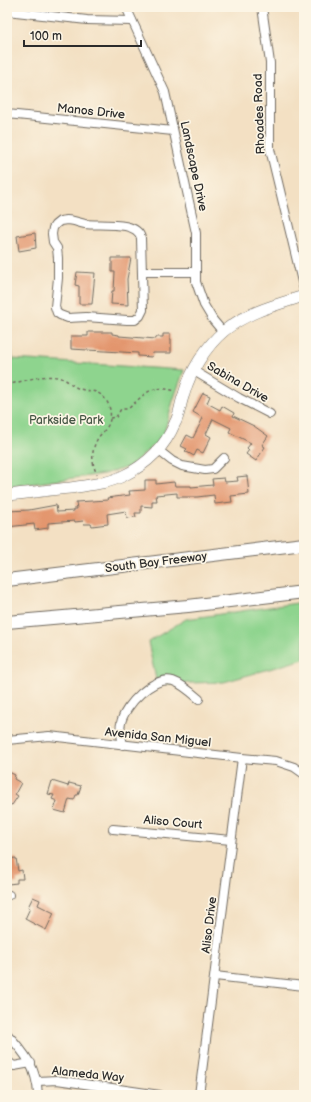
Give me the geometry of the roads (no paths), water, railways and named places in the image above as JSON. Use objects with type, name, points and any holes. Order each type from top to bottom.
[{"type":"highway","name":"South Bay Freeway","points":[[7,580],[304,544]]},
{"type":"highway","points":[[7,622],[188,606],[304,592]]},
{"type":"main road","points":[[7,495],[113,481],[133,471],[146,462],[168,437],[180,413],[184,394],[194,371],[208,348],[223,332],[241,318],[304,296]]},
{"type":"street","name":"Landscape Drive","points":[[126,7],[165,92],[196,233],[196,282],[204,305],[213,320],[223,332]]},
{"type":"street","name":"Rhoades Road","points":[[262,7],[270,64],[270,149],[304,290]]},
{"type":"street","points":[[7,10],[87,20],[132,21]]},
{"type":"street","name":"Manos Drive","points":[[7,114],[174,131]]},
{"type":"street","points":[[70,220],[85,224],[124,226],[136,229],[141,238],[142,272],[143,310],[140,316],[135,320],[86,317],[68,318],[60,316],[57,313],[55,306],[58,278],[58,258],[57,248],[52,238],[53,228],[60,221],[70,220]]},
{"type":"street","points":[[142,272],[196,272]]},
{"type":"street","name":"Sabina Drive","points":[[194,371],[239,398],[270,414]]},
{"type":"street","points":[[158,450],[172,461],[182,466],[205,470],[213,468],[224,458]]},
{"type":"street","points":[[123,745],[121,727],[124,715],[129,707],[150,686],[163,680],[172,680],[199,698]]},
{"type":"street","name":"Avenida San Miguel","points":[[7,740],[49,736],[242,758],[276,760],[294,767],[304,774]]},
{"type":"street","name":"Aliso Drive","points":[[199,1095],[242,758]]},
{"type":"street","name":"Aliso Court","points":[[113,829],[231,840]]},
{"type":"street","points":[[214,976],[304,986]]},
{"type":"street","points":[[7,1034],[31,1063],[38,1081],[38,1095]]},
{"type":"street","points":[[7,1061],[14,1066],[31,1063]]},
{"type":"street","name":"Alameda Way","points":[[38,1081],[57,1080],[160,1095]]},
{"type":"park label","name":"Parkside Park","points":[[66,420]]}]
